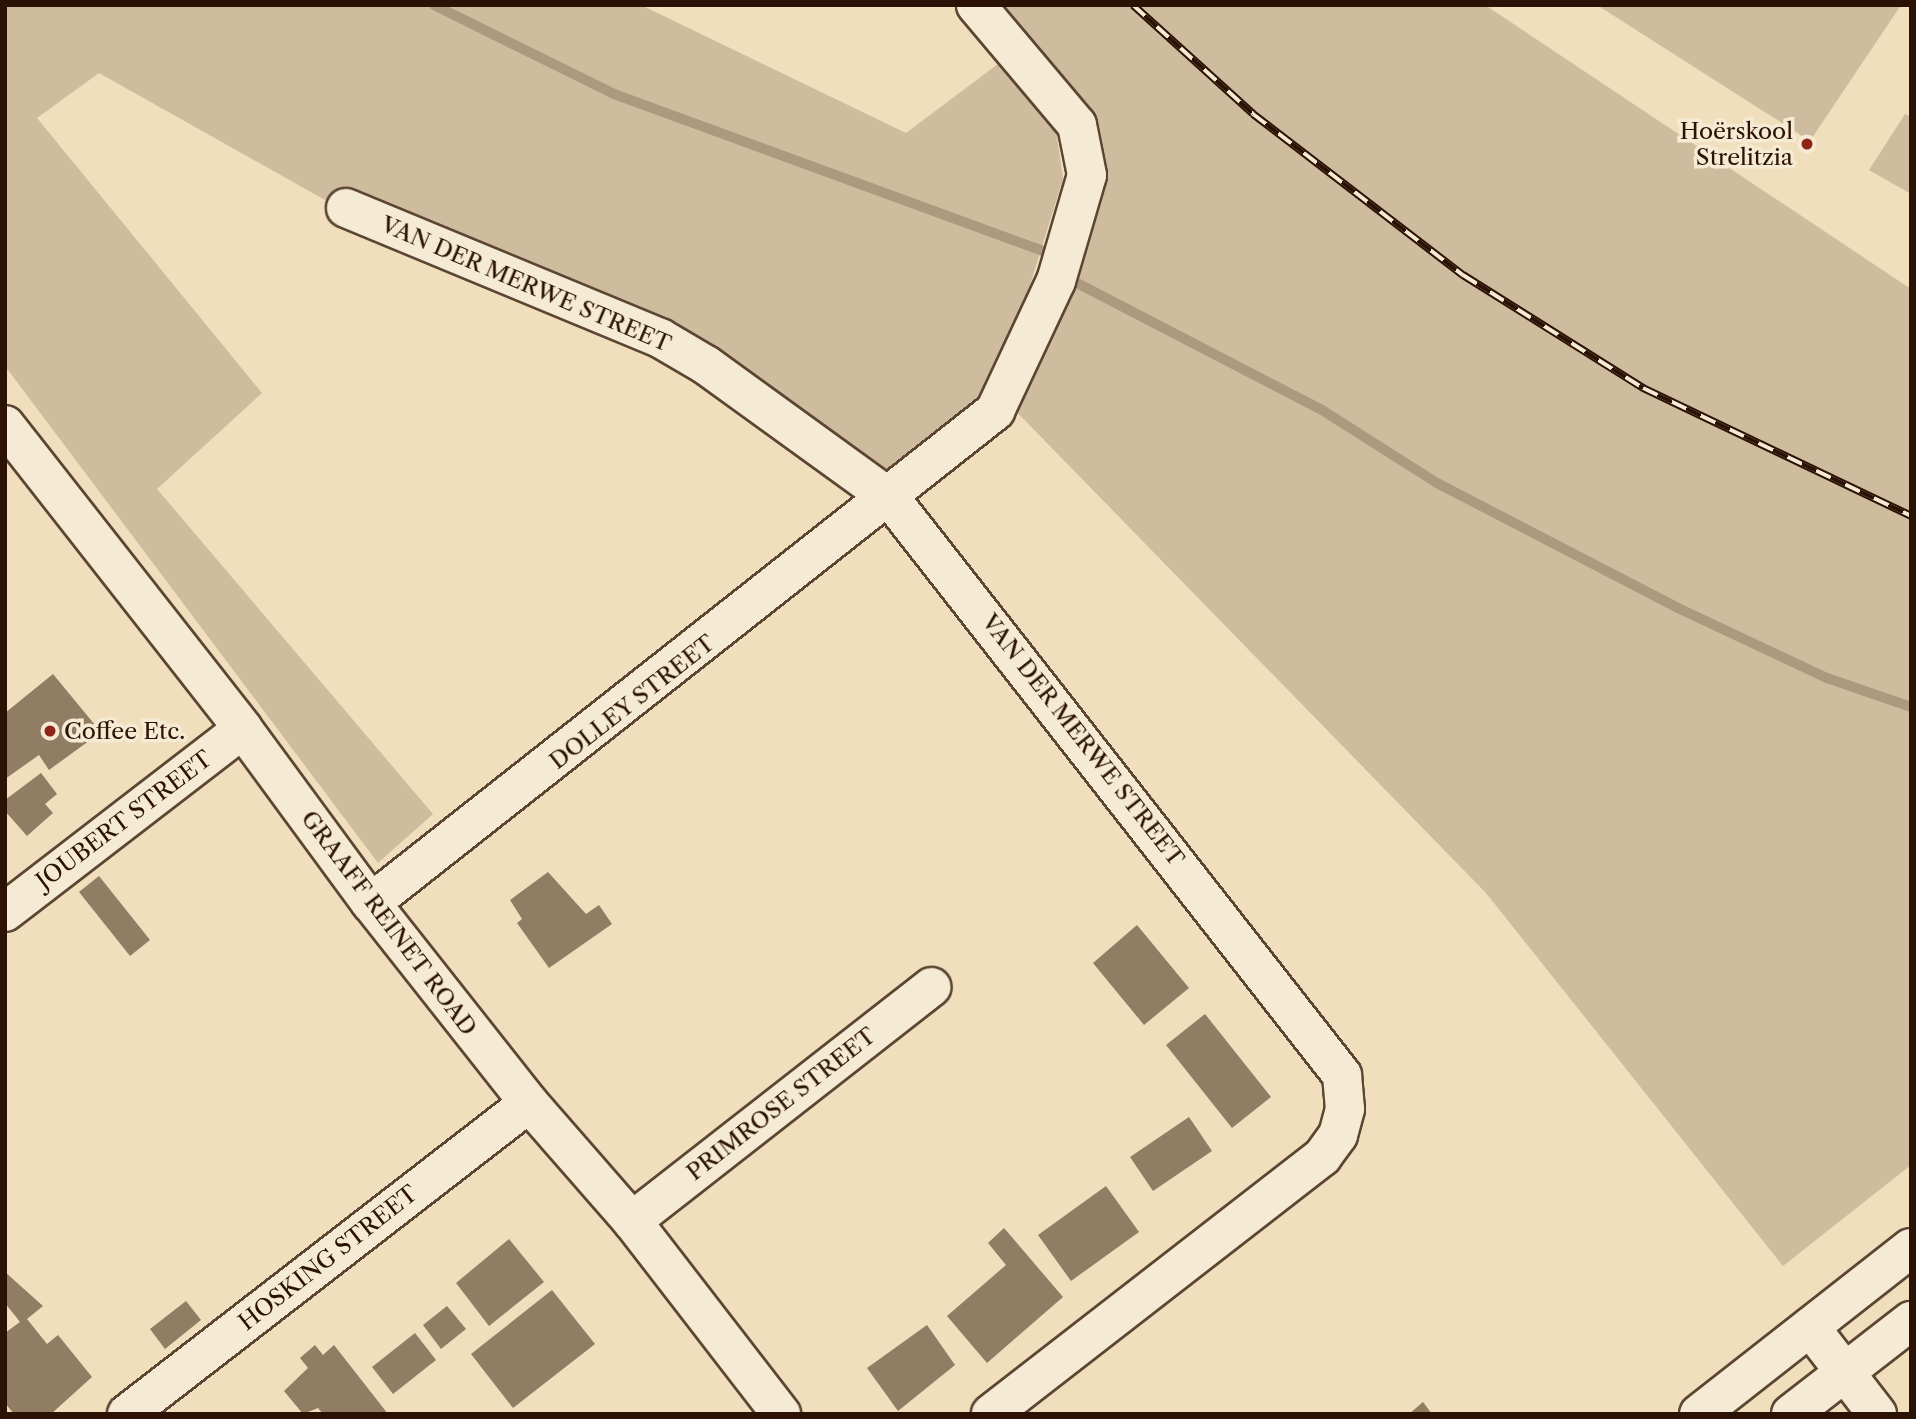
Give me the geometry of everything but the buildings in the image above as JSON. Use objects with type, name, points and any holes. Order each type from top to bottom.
[{"type":"street","name":"DOLLEY STREET","points":[[371,903],[981,425],[1008,391],[1069,247],[1085,186],[1084,149],[1077,125],[976,5]]},
{"type":"street","name":"VAN DER MERWE STREET","points":[[346,208],[660,338],[706,365],[890,498],[1342,1075],[1345,1109],[1338,1135],[1322,1157],[991,1414]]},
{"type":"street","name":"GRAAFF REINET ROAD","points":[[5,425],[243,729],[371,903],[529,1103],[632,1220],[781,1414]]},
{"type":"street","name":"JOUBERT STREET","points":[[5,912],[243,729]]},
{"type":"street","name":"PRIMROSE STREET","points":[[632,1220],[930,987]]},
{"type":"street","name":"HOSKING STREET","points":[[133,1412],[529,1103]]},
{"type":"street","points":[[1699,1414],[1911,1248]]},
{"type":"street","points":[[1791,1414],[1911,1321]]},
{"type":"street","points":[[1810,1327],[1877,1414]]},
{"type":"shaded area","points":[[5,5],[641,5],[906,133],[1006,58],[1054,115],[1063,179],[995,397],[886,482],[770,405],[334,205],[99,73],[37,118],[262,393],[157,489],[433,814],[378,863],[5,366]]},
{"type":"shaded area","points":[[979,5],[1485,5],[1911,289],[1911,1165],[1783,1266],[1486,893],[1007,402],[1077,182],[1069,109]]},
{"type":"shaded area","points":[[1597,5],[1901,5],[1810,141]]},
{"type":"shaded area","points":[[1905,114],[1911,117],[1911,194],[1869,170]]},
{"type":"waterway","points":[[434,5],[614,94],[1043,251]]},
{"type":"waterway","points":[[1077,283],[1322,410],[1437,483],[1678,608],[1827,678],[1911,707]]},
{"type":"railway","points":[[1133,5],[1253,114],[1463,275],[1643,388],[1911,516]]},
{"type":"place","name":"Hoërskool Strelitzia","points":[[1807,144]]},
{"type":"place","name":"Coffee Etc.","points":[[50,731]]}]
